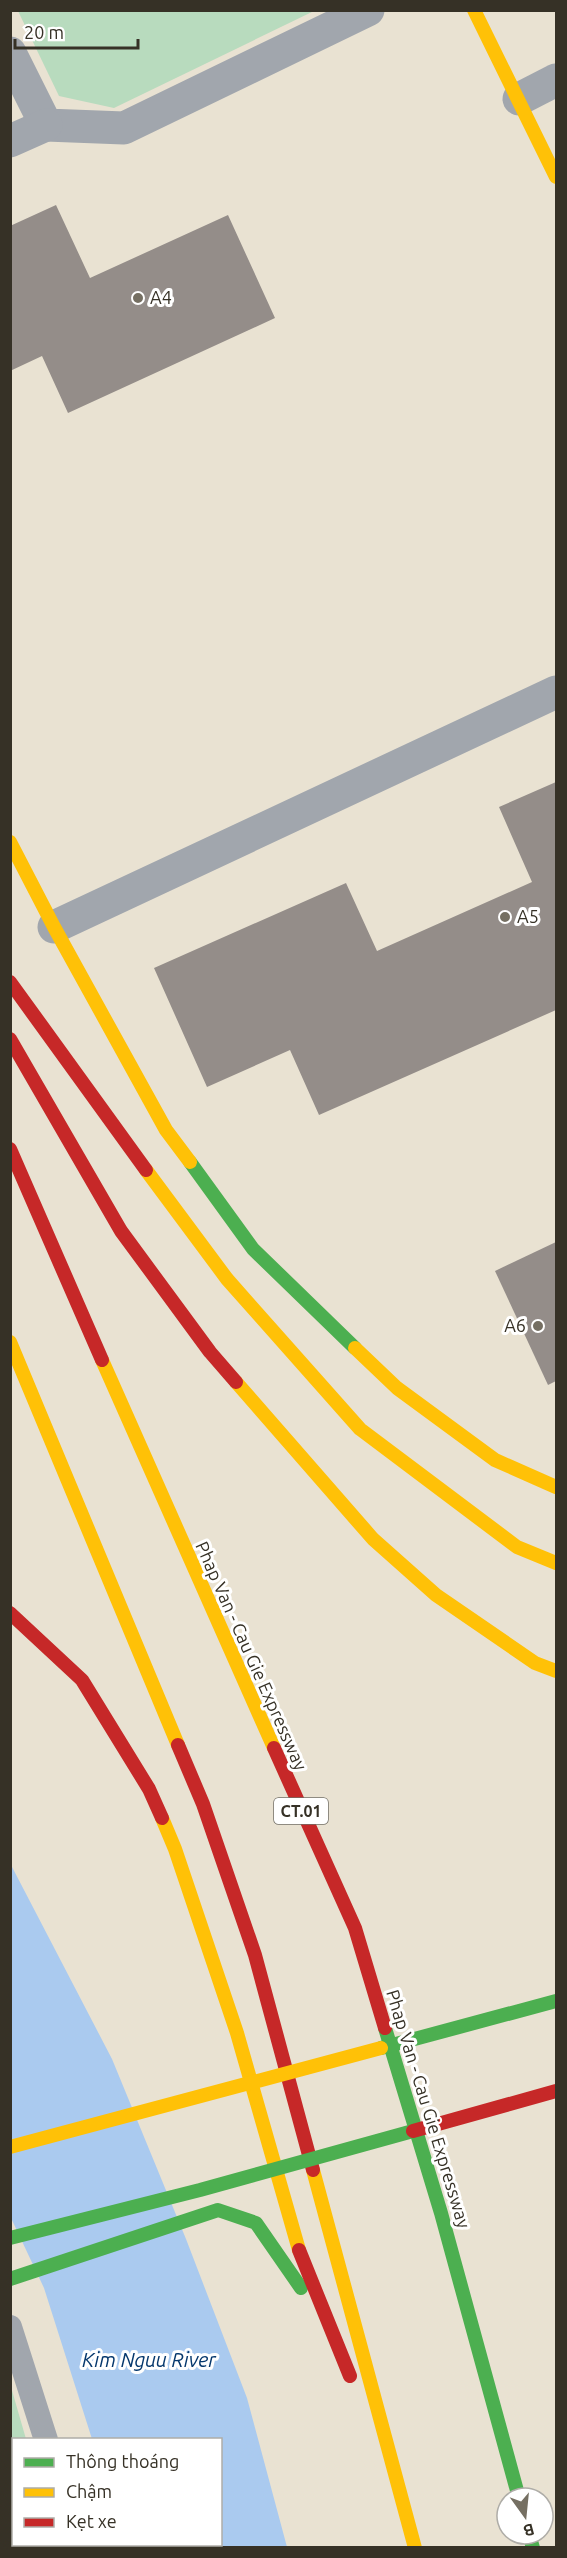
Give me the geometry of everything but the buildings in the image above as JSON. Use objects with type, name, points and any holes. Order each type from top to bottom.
[{"type":"main road","points":[[474,10],[556,177]]},
{"type":"main road","points":[[10,842],[166,1130],[253,1249],[396,1388],[495,1460],[556,1487]]},
{"type":"main road","points":[[10,982],[86,1090],[227,1279],[360,1429],[517,1547],[556,1563]]},
{"type":"main road","points":[[10,1038],[121,1231],[210,1352],[315,1474],[373,1539],[436,1595],[536,1662],[556,1671]]},
{"type":"main road","name":"Phap Van - Cau Gie Expressway","points":[[10,1149],[181,1544],[355,1929],[441,2213],[516,2486]]},
{"type":"main road","points":[[10,1342],[203,1804],[255,1955],[415,2547]]},
{"type":"main road","points":[[10,1614],[82,1680],[149,1789],[175,1849],[237,2033],[298,2247],[405,2512]]},
{"type":"main road","points":[[10,2146],[556,2001]]},
{"type":"main road","points":[[10,2238],[200,2190],[556,2091]]},
{"type":"main road","points":[[10,2278],[218,2210],[256,2223],[333,2335]]},
{"type":"street","points":[[10,141],[46,125],[124,128],[368,10]]},
{"type":"street","points":[[10,53],[46,125]]},
{"type":"street","points":[[519,99],[556,80]]},
{"type":"street","points":[[54,927],[556,692]]},
{"type":"lane","points":[[10,2327],[46,2438]]},
{"type":"green space","points":[[18,11],[314,11],[114,108],[59,96]]},
{"type":"green space","points":[[11,2387],[26,2438],[12,2438],[12,2546],[58,2547],[11,2547]]},
{"type":"water","name":"Kim Nguu River","points":[[11,1865],[112,2059],[186,2239],[247,2398],[287,2547],[121,2547],[222,2546],[222,2438],[92,2438],[44,2288],[11,2218]]},
{"type":"traffic: fast","points":[[190,1162],[253,1249],[355,1348]]},
{"type":"traffic: fast","points":[[381,2048],[556,2001]]},
{"type":"traffic: fast","points":[[385,2028],[441,2213],[516,2486]]},
{"type":"traffic: fast","points":[[10,2238],[200,2190],[413,2131]]},
{"type":"traffic: fast","points":[[10,2279],[218,2210],[256,2223],[301,2288]]},
{"type":"traffic: slow","points":[[474,10],[556,177]]},
{"type":"traffic: slow","points":[[10,842],[166,1130],[190,1162]]},
{"type":"traffic: slow","points":[[146,1170],[227,1279],[360,1429],[517,1547],[556,1563]]},
{"type":"traffic: slow","points":[[10,1342],[178,1745]]},
{"type":"traffic: slow","points":[[355,1348],[397,1388],[495,1460],[556,1487]]},
{"type":"traffic: slow","points":[[102,1360],[274,1748]]},
{"type":"traffic: slow","points":[[236,1382],[373,1539],[436,1595],[535,1663],[556,1671]]},
{"type":"traffic: slow","points":[[162,1818],[175,1849],[237,2033],[299,2250]]},
{"type":"traffic: slow","points":[[10,2147],[381,2048]]},
{"type":"traffic: slow","points":[[313,2170],[415,2548]]},
{"type":"traffic: jam","points":[[10,982],[146,1170]]},
{"type":"traffic: jam","points":[[10,1039],[121,1231],[210,1352],[236,1382]]},
{"type":"traffic: jam","points":[[10,1149],[102,1360]]},
{"type":"traffic: jam","points":[[10,1613],[82,1680],[149,1789],[162,1818]]},
{"type":"traffic: jam","points":[[178,1745],[203,1804],[255,1955],[313,2170]]},
{"type":"traffic: jam","points":[[274,1748],[355,1928],[385,2028]]},
{"type":"traffic: jam","points":[[413,2131],[556,2091]]},
{"type":"traffic: jam","points":[[299,2250],[350,2376]]},
{"type":"place","name":"A4","points":[[138,298]]},
{"type":"place","name":"A5","points":[[505,917]]},
{"type":"place","name":"A6","points":[[538,1326]]}]
